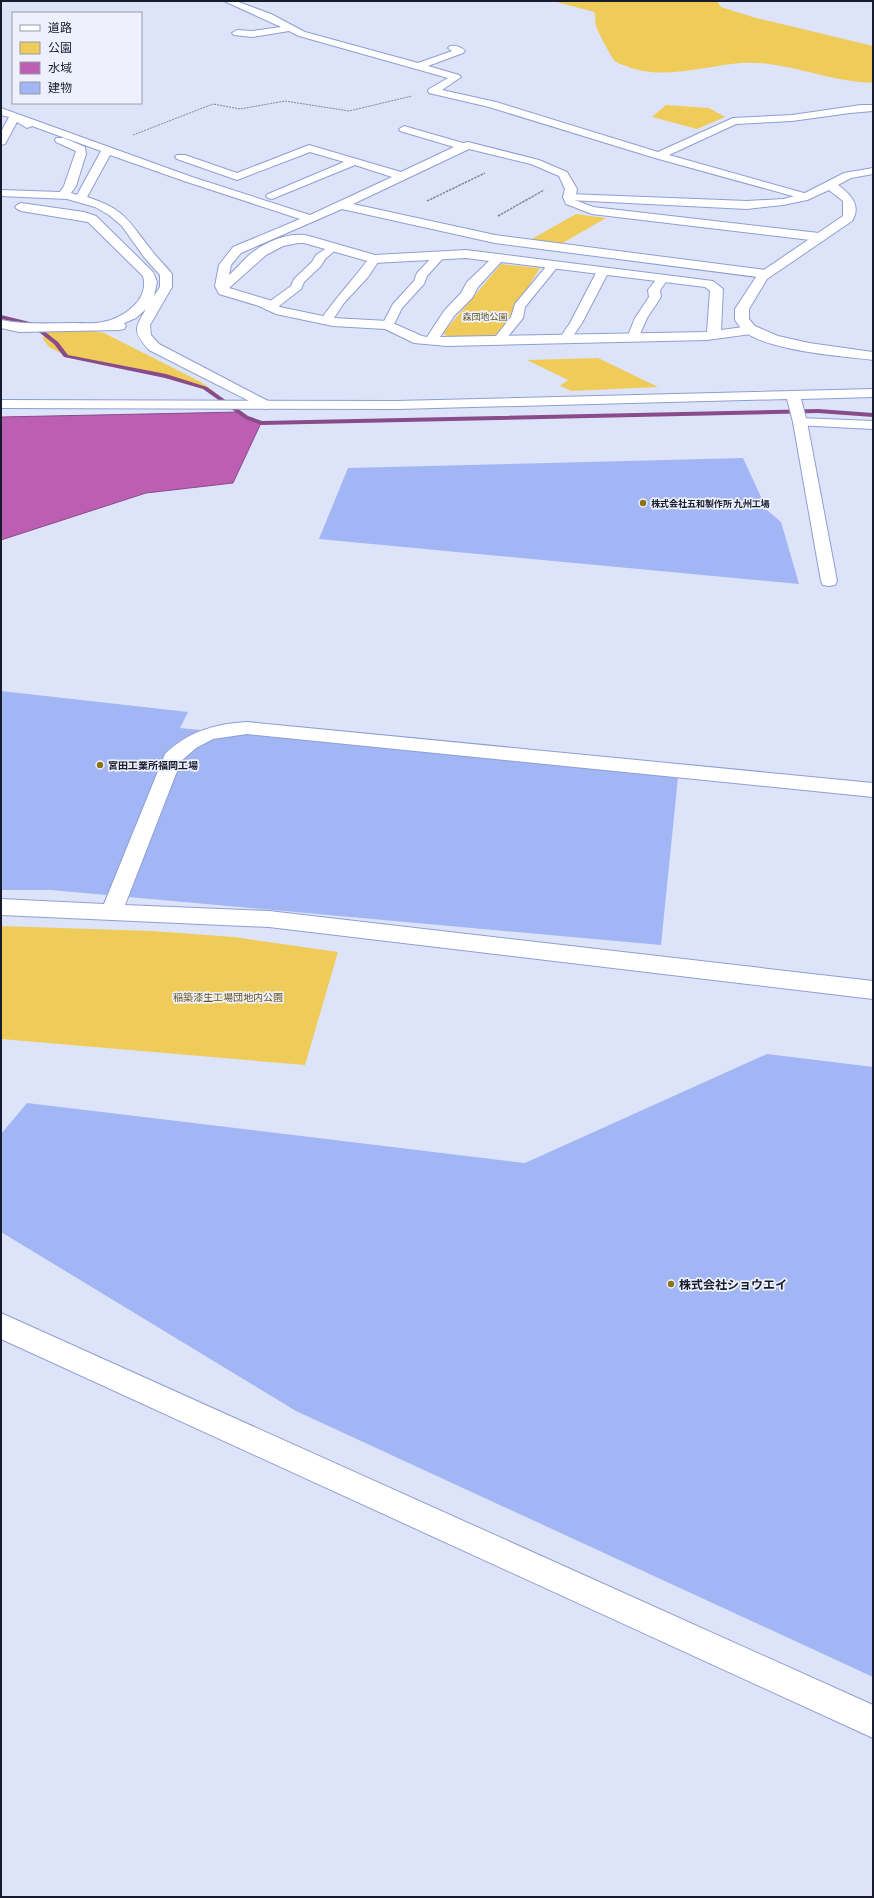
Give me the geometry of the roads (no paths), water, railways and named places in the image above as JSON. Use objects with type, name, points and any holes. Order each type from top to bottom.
[{"type":"street","points":[[228,1],[268,16],[302,34],[456,77],[433,91],[492,104],[659,156],[807,197]]},
{"type":"street","points":[[237,33],[252,34],[290,28]]},
{"type":"street","points":[[419,66],[460,51],[453,48]]},
{"type":"street","points":[[659,156],[733,122],[742,120],[781,118],[855,108],[873,108]]},
{"type":"street","points":[[1,111],[188,179],[311,219]]},
{"type":"street","points":[[1,142],[15,116]]},
{"type":"street","points":[[15,116],[34,129],[81,149],[81,154],[70,186],[62,196]]},
{"type":"street","points":[[404,130],[464,147]]},
{"type":"street","points":[[751,330],[714,335],[633,338],[447,342],[431,341],[414,338],[388,325],[326,321],[276,310],[224,291],[221,286],[225,265],[237,250],[342,205],[468,145],[535,162],[563,174],[571,189],[569,196],[570,202],[575,206],[652,218],[819,237]]},
{"type":"street","points":[[80,200],[105,148]]},
{"type":"street","points":[[181,157],[237,177],[309,148],[402,176]]},
{"type":"street","points":[[272,196],[354,162]]},
{"type":"street","points":[[569,196],[747,205],[783,202],[807,197],[848,175],[873,171]]},
{"type":"street","points":[[829,184],[849,200],[851,208],[848,218],[765,274],[742,310],[742,320],[751,330],[769,337],[799,345],[873,356]]},
{"type":"street","points":[[1,193],[62,196],[96,203],[108,209],[126,223],[146,251],[166,274],[166,287],[144,326],[144,336],[154,348],[265,405]]},
{"type":"street","points":[[342,205],[503,240],[765,274]]},
{"type":"street","points":[[8,207],[30,207],[84,216],[92,219],[149,275],[152,282],[147,299],[138,311],[129,317],[105,326]]},
{"type":"street","points":[[221,286],[228,283],[256,256],[282,242],[295,238],[305,239],[374,259],[466,254],[708,284],[716,289],[714,335]]},
{"type":"street","points":[[431,341],[449,314],[467,296],[472,285],[498,258]]},
{"type":"street","points":[[1,324],[20,328],[144,326]]},
{"type":"street","points":[[1,404],[397,405],[873,393]]},
{"type":"street","points":[[793,396],[800,422],[829,581]]},
{"type":"street","points":[[800,422],[873,425]]},
{"type":"street","points":[[111,912],[172,758],[185,745],[198,738],[225,730],[247,728],[873,790]]},
{"type":"street","points":[[1,907],[269,919],[873,990]]},
{"type":"street","points":[[1,1326],[873,1722]]},
{"type":"lane","points":[[270,307],[296,287],[298,281],[317,264],[320,257],[333,247]]},
{"type":"lane","points":[[388,325],[397,307],[420,282],[420,275],[439,256]]},
{"type":"lane","points":[[326,321],[339,301],[364,275],[374,259]]},
{"type":"lane","points":[[498,341],[517,318],[519,307],[553,265]]},
{"type":"lane","points":[[565,339],[576,323],[603,271]]},
{"type":"lane","points":[[633,338],[641,318],[655,297],[654,290],[663,278]]},
{"type":"water","points":[[241,412],[246,419],[261,423],[233,483],[146,493],[1,540],[1,417]]},
{"type":"waterway","points":[[1,317],[32,324],[56,343],[66,356],[166,376],[205,388],[246,417],[261,423],[818,411],[873,415]]},
{"type":"place","name":"株式会社五和製作所 九州工場","points":[[643,503]]},
{"type":"place","name":"宮田工業所福岡工場","points":[[100,765]]},
{"type":"place","name":"株式会社ショウエイ","points":[[671,1284]]},
{"type":"park label","name":"森団地公園","points":[[485,316]]},
{"type":"park label","name":"稲築漆生工場団地内公園","points":[[228,997]]}]
